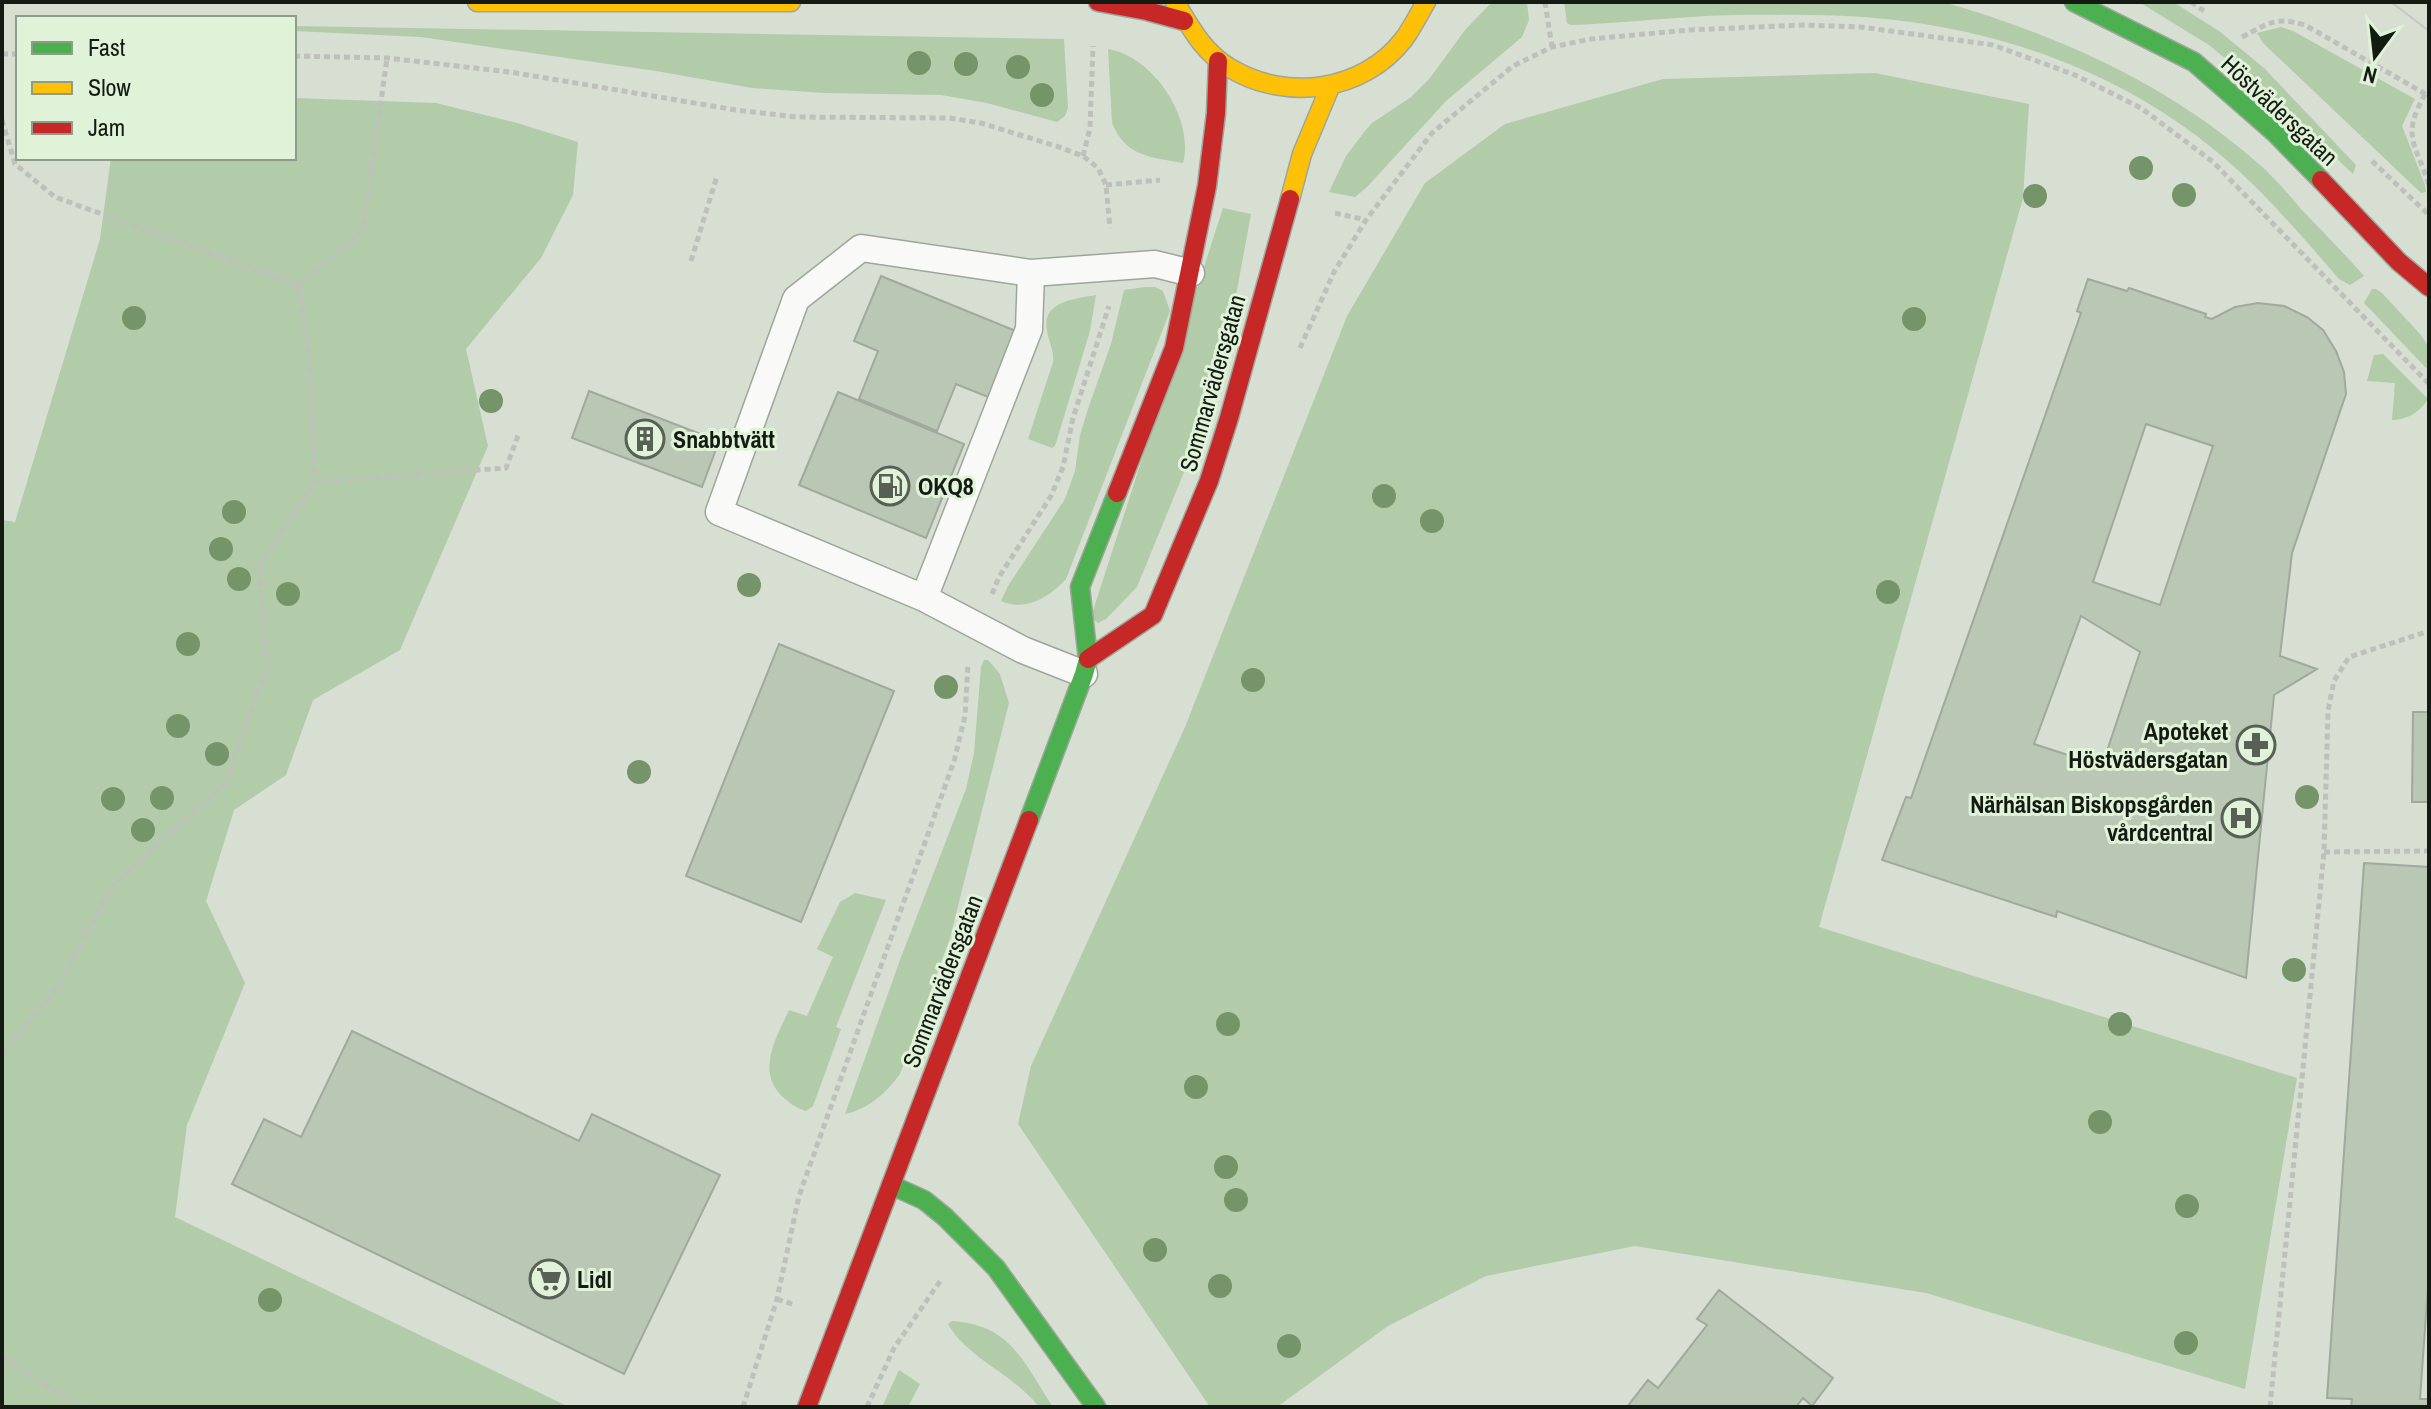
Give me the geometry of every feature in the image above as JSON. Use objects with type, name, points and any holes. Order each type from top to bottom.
[{"type":"street","points":[[477,2],[791,2]]},
{"type":"street","points":[[1098,2],[1184,21]]},
{"type":"street","points":[[1175,2],[1193,36],[1218,61],[1239,75],[1263,85],[1296,90],[1330,87],[1372,70],[1406,39],[1426,2]]},
{"type":"street","name":"Höstvädersgatan","points":[[2074,2],[2194,62],[2274,132],[2399,262],[2429,287]]},
{"type":"street","name":"Sommarvädersgatan","points":[[807,1407],[1086,666],[1080,587],[1174,348],[1207,186],[1216,113],[1218,61]]},
{"type":"street","name":"Sommarvädersgatan","points":[[1086,666],[1153,615],[1209,481],[1302,154],[1330,87]]},
{"type":"street","points":[[891,1185],[924,1200],[996,1268],[1096,1407]]},
{"type":"lane","points":[[1086,666],[1023,650],[924,598],[719,512],[796,299],[861,248],[1031,273],[1155,264],[1191,273]]},
{"type":"lane","points":[[924,598],[1029,329],[1031,273]]},
{"type":"path","points":[[1545,2],[1552,47]]},
{"type":"path","points":[[2242,37],[2274,21],[2285,19],[2305,25],[2427,95],[2413,118],[2410,133],[2429,185]]},
{"type":"path","points":[[1300,349],[1334,272],[1366,220],[1432,133],[1513,66],[1552,47],[1591,39],[1689,30],[1803,25],[1861,27],[1993,45],[2075,75],[2141,108],[2213,162],[2429,384]]},
{"type":"path","points":[[1083,156],[1090,128],[1092,42]]},
{"type":"path","points":[[296,56],[387,58],[510,72],[781,115],[949,118],[981,123],[1083,156],[1098,168],[1106,185],[1113,267],[1110,302],[1073,418],[1063,467],[1051,496],[999,577],[978,628],[966,669],[965,716],[954,761],[799,1196],[777,1299],[743,1407]]},
{"type":"path","points":[[298,285],[363,231],[387,58]]},
{"type":"path","points":[[2,120],[15,164],[55,197],[298,285]]},
{"type":"path","points":[[691,261],[717,176]]},
{"type":"path","points":[[2,1055],[60,983],[111,887],[225,784],[266,670],[259,566],[315,482],[308,344],[298,285]]},
{"type":"path","points":[[315,482],[506,468],[519,433]]},
{"type":"path","points":[[2270,1407],[2324,852],[2328,711],[2334,681],[2349,657],[2429,631]]},
{"type":"path","points":[[2324,852],[2429,851]]},
{"type":"path","points":[[867,1407],[894,1348],[968,1239]]},
{"type":"path","points":[[2,1357],[82,1407]]},
{"type":"green space","points":[[1492,2],[1527,2],[1529,20],[1522,37],[1446,101],[1355,197],[1329,192],[1346,156],[1365,131],[1411,97],[1430,78],[1465,30]]},
{"type":"green space","points":[[1564,2],[1943,2],[1986,15],[2070,47],[2188,110],[2266,170],[2364,276],[2350,285],[2339,279],[2250,181],[2173,119],[2127,91],[2027,49],[1975,34],[1867,17],[1722,15],[1571,25],[1567,23]]},
{"type":"green space","points":[[2139,2],[2173,2],[2219,31],[2264,68],[2356,165],[2353,174],[2274,99],[2209,45]]},
{"type":"green space","points":[[296,26],[1064,39],[1068,108],[1065,116],[1057,122],[987,103],[941,95],[752,88],[421,37],[296,31]]},
{"type":"green space","points":[[2281,27],[2415,99],[2402,126],[2426,192],[2421,193],[2263,43],[2257,33]]},
{"type":"green space","points":[[1108,49],[1125,54],[1140,64],[1167,92],[1183,128],[1183,163],[1141,154],[1124,143],[1118,134],[1112,123]]},
{"type":"green space","points":[[1875,73],[2029,104],[2023,198],[1819,927],[2297,1078],[2245,1389],[1926,1293],[1635,1246],[1486,1276],[1388,1326],[1277,1407],[1210,1407],[1018,1124],[1031,1066],[1185,727],[1347,316],[1425,183],[1505,124],[1663,79]]},
{"type":"green space","points":[[296,98],[436,103],[578,142],[573,195],[541,258],[466,349],[488,446],[400,650],[313,700],[286,775],[234,810],[206,901],[245,983],[187,1125],[175,1217],[569,1407],[2,1407],[2,520],[15,522],[100,239],[111,160],[296,160]]},
{"type":"green space","points":[[1223,208],[1251,214],[1231,323],[1196,443],[1137,587],[1106,619],[1098,623],[1091,617]]},
{"type":"green space","points":[[1145,287],[1163,291],[1170,311],[1066,579],[1052,592],[1028,604],[1001,601],[1065,499],[1075,471],[1080,435],[1111,344],[1124,290]]},
{"type":"green space","points":[[2372,289],[2382,293],[2420,334],[2429,347],[2429,371],[2364,303]]},
{"type":"green space","points":[[1096,295],[1090,331],[1055,446],[1052,448],[1028,439],[1053,362],[1047,331],[1049,313],[1061,303]]},
{"type":"green space","points":[[2383,354],[2428,399],[2408,417],[2392,420],[2395,383],[2367,381],[2374,355]]},
{"type":"green space","points":[[984,660],[988,660],[1000,674],[1009,703],[950,938],[900,1074],[876,1099],[845,1114],[966,789],[974,753]]},
{"type":"green space","points":[[855,893],[886,900],[836,1027],[841,1029],[813,1106],[806,1111],[797,1108],[775,1088],[769,1067],[771,1055],[789,1010],[807,1016],[833,957],[817,949],[840,902]]},
{"type":"green space","points":[[952,1321],[972,1324],[1002,1338],[1024,1361],[1053,1407],[1039,1407],[1017,1385],[968,1348],[948,1324]]},
{"type":"green space","points":[[899,1370],[920,1384],[908,1407],[882,1407]]},
{"type":"building","points":[[881,276],[1016,331],[988,397],[956,384],[937,431],[859,399],[878,351],[854,341]]},
{"type":"building","points":[[2088,279],[2127,291],[2129,288],[2206,314],[2205,317],[2212,319],[2235,307],[2258,303],[2284,306],[2307,317],[2323,330],[2344,372],[2346,394],[2292,553],[2280,656],[2317,669],[2274,695],[2246,978],[2057,911],[2056,917],[1882,860],[1906,797],[1911,798],[2081,313],[2077,311]],"holes":[[[2146,424],[2213,446],[2160,605],[2093,582]],[[2081,616],[2140,652],[2102,766],[2034,744]]]},
{"type":"building","name":"Snabbtvätt","points":[[589,391],[719,441],[702,487],[572,438]]},
{"type":"building","points":[[838,392],[964,444],[926,538],[799,485]]},
{"type":"building","points":[[779,644],[894,691],[801,922],[686,876]]},
{"type":"building","points":[[2413,712],[2429,712],[2429,802],[2412,802]]},
{"type":"building","points":[[2364,863],[2429,867],[2429,1273],[2420,1399],[2429,1399],[2429,1407],[2351,1407],[2352,1399],[2327,1398]]},
{"type":"building","name":"Lidl","points":[[352,1031],[579,1141],[592,1114],[720,1175],[624,1374],[232,1184],[264,1119],[301,1137]]},
{"type":"building","points":[[1719,1290],[1833,1378],[1812,1406],[1803,1398],[1796,1407],[1627,1407],[1648,1380],[1658,1388],[1707,1325],[1697,1319]]},
{"type":"tram line","points":[[2391,2],[2429,31]]},
{"type":"traffic: fast","points":[[2074,2],[2194,62],[2274,132],[2321,180]]},
{"type":"traffic: fast","points":[[1029,820],[1084,674],[1088,659],[1080,587],[1117,493]]},
{"type":"traffic: fast","points":[[891,1185],[924,1200],[996,1268],[1096,1407]]},
{"type":"traffic: slow","points":[[477,2],[791,2]]},
{"type":"traffic: slow","points":[[1175,2],[1198,39],[1221,62],[1252,79],[1299,88],[1323,86],[1367,71],[1387,57],[1404,39],[1426,2]]},
{"type":"traffic: slow","points":[[1290,199],[1302,154],[1330,87]]},
{"type":"traffic: jam","points":[[1098,2],[1184,21]]},
{"type":"traffic: jam","points":[[1117,493],[1174,348],[1207,186],[1216,113],[1218,61]]},
{"type":"traffic: jam","points":[[2321,180],[2399,262],[2429,287]]},
{"type":"traffic: jam","points":[[1088,659],[1153,615],[1209,481],[1290,199]]},
{"type":"traffic: jam","points":[[807,1407],[1029,820]]},
{"type":"place","name":"Snabbtvätt","points":[[645,439]]},
{"type":"place","name":"OKQ8","points":[[890,486]]},
{"type":"place","name":"Apoteket Höstvädersgatan","points":[[2256,745]]},
{"type":"place","name":"Närhälsan Biskopsgården vårdcentral","points":[[2241,818]]},
{"type":"place","name":"Lidl","points":[[549,1279]]}]
